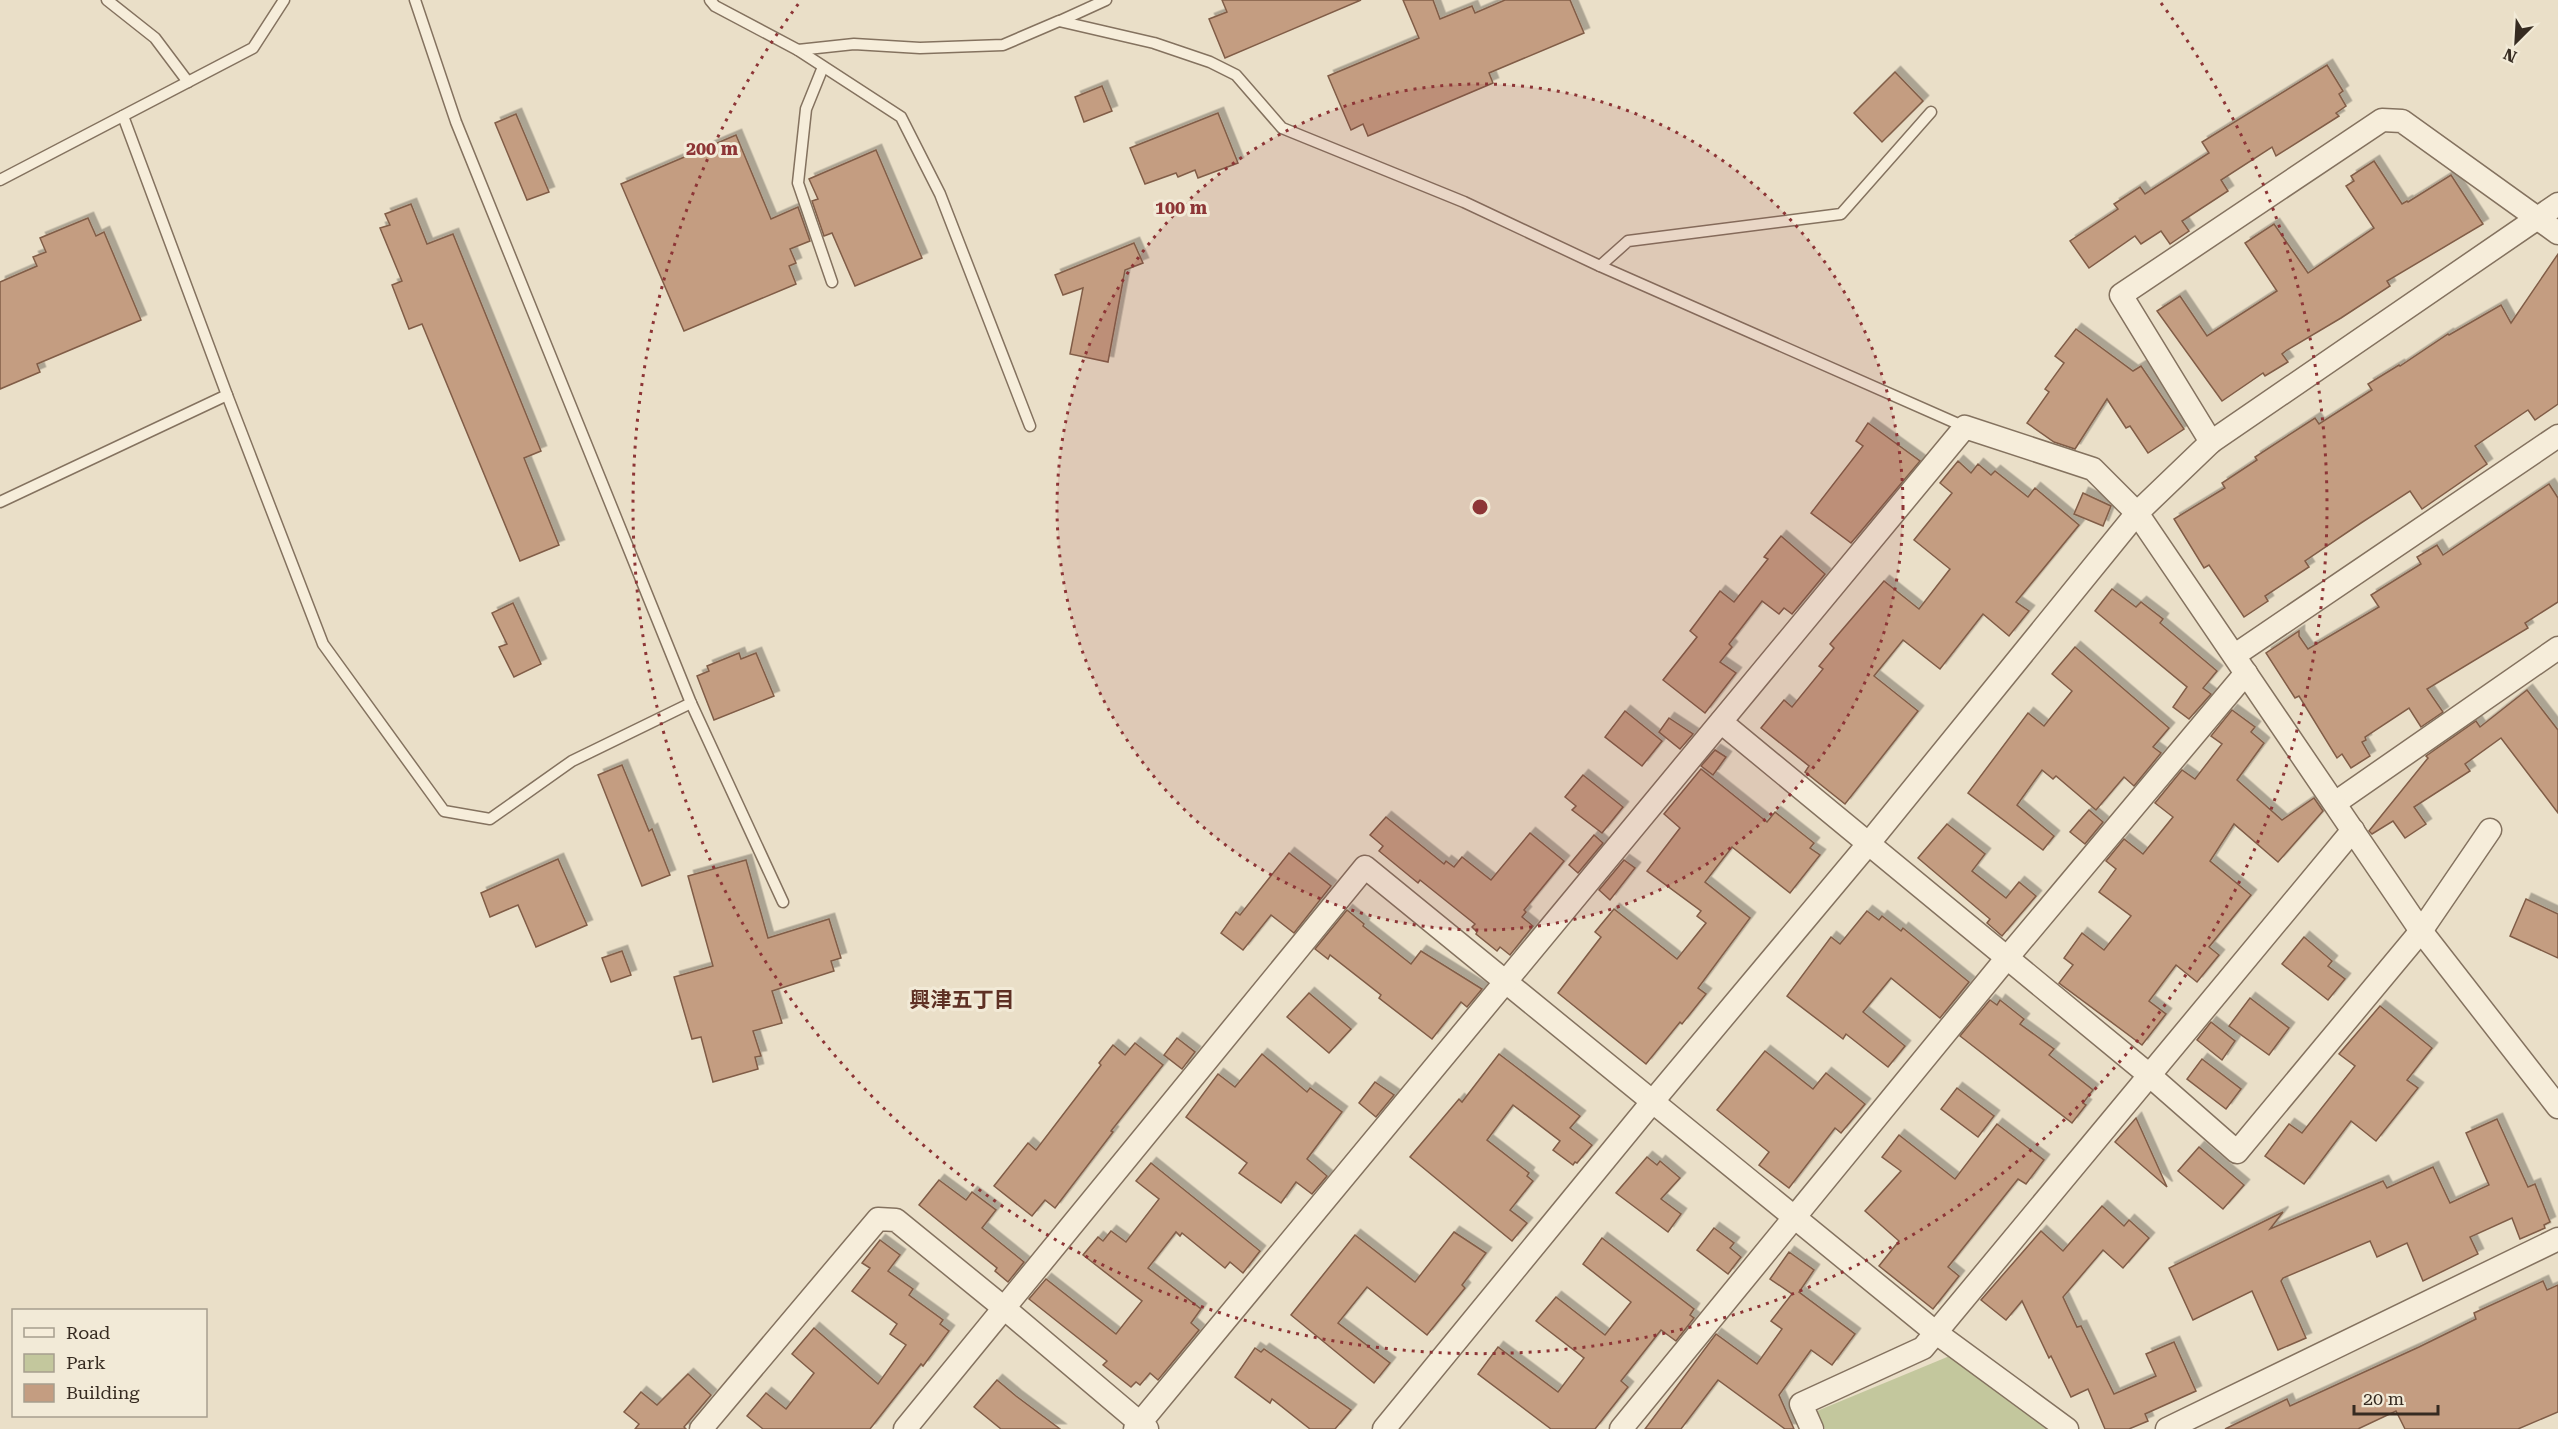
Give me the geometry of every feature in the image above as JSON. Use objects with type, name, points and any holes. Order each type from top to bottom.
[{"type":"street","points":[[2211,442],[2121,295],[2382,120],[2402,121],[2558,233]]},
{"type":"street","points":[[1384,1429],[1653,1101],[1869,843],[2137,513],[2211,442],[2558,204]]},
{"type":"street","points":[[701,1429],[878,1219],[897,1220],[1004,1308],[1141,1427],[1965,428],[2093,468],[2137,513],[2421,931],[2558,1107]]},
{"type":"street","points":[[1621,1429],[2006,958],[2240,664],[2558,436]]},
{"type":"street","points":[[2335,802],[2558,650]]},
{"type":"street","points":[[1721,722],[2148,1074],[2237,1152],[2421,931],[2490,830]]},
{"type":"street","points":[[1812,1429],[1801,1404],[1923,1348],[2148,1074],[2353,830]]},
{"type":"street","points":[[905,1429],[1365,867],[1935,1332],[2067,1429]]},
{"type":"street","points":[[2167,1429],[2558,1239]]},
{"type":"lane","points":[[107,0],[155,38],[188,82]]},
{"type":"lane","points":[[0,180],[253,48],[284,0]]},
{"type":"lane","points":[[415,0],[456,122],[691,703],[783,902]]},
{"type":"lane","points":[[710,0],[715,6],[798,50],[901,117],[940,194],[1030,426]]},
{"type":"lane","points":[[798,50],[854,44],[920,48],[1003,45],[1106,0]]},
{"type":"lane","points":[[1059,21],[1132,37],[1210,62],[1236,75],[1282,128],[1464,202],[1600,266],[1965,428]]},
{"type":"lane","points":[[823,67],[806,109],[798,183],[832,282]]},
{"type":"lane","points":[[1600,266],[1628,241],[1841,214],[1931,112]]},
{"type":"lane","points":[[123,116],[227,395],[324,644],[444,811],[490,819],[572,761],[691,703]]},
{"type":"lane","points":[[0,502],[227,395]]},
{"type":"green space","points":[[1952,1355],[2047,1429],[1825,1429],[1817,1411]]},
{"type":"building","points":[[1222,0],[1361,0],[1225,58],[1209,19],[1227,12]]},
{"type":"building","points":[[1403,0],[1433,0],[1440,19],[1472,6],[1475,13],[1505,0],[1570,0],[1584,33],[1489,73],[1493,83],[1368,136],[1363,124],[1351,130],[1328,76],[1419,38]]},
{"type":"building","points":[[2327,65],[2343,91],[2339,94],[2346,106],[2336,113],[2339,116],[2276,156],[2272,147],[2221,180],[2228,191],[2182,221],[2189,231],[2170,244],[2161,231],[2141,244],[2135,236],[2089,268],[2070,241],[2118,209],[2114,204],[2140,187],[2145,194],[2209,153],[2202,142]]},
{"type":"building","points":[[1895,72],[1923,101],[1882,142],[1854,113]]},
{"type":"building","points":[[1102,86],[1112,111],[1084,122],[1075,97]]},
{"type":"building","points":[[1218,113],[1238,163],[1198,178],[1195,170],[1178,177],[1176,173],[1145,184],[1130,148]]},
{"type":"building","points":[[516,114],[549,192],[527,200],[495,123]]},
{"type":"building","points":[[736,135],[771,219],[798,207],[810,241],[790,249],[796,263],[789,266],[796,284],[684,331],[621,184]]},
{"type":"building","points":[[876,150],[922,258],[855,286],[832,233],[824,236],[812,201],[818,199],[809,179]]},
{"type":"building","points":[[2374,161],[2402,204],[2451,175],[2483,224],[2387,281],[2390,286],[2282,354],[2288,362],[2265,376],[2263,373],[2222,401],[2157,311],[2180,296],[2207,336],[2277,291],[2245,243],[2274,224],[2308,273],[2374,228],[2346,186],[2354,181],[2351,176]]},
{"type":"building","points":[[411,204],[427,244],[453,234],[541,451],[524,458],[559,545],[520,561],[422,324],[409,329],[392,285],[402,281],[380,228],[390,225],[385,214]]},
{"type":"building","points":[[88,218],[96,236],[104,232],[141,320],[37,364],[40,372],[0,389],[0,282],[37,266],[33,257],[46,252],[40,238]]},
{"type":"building","points":[[1134,243],[1143,263],[1125,270],[1108,362],[1070,354],[1083,288],[1063,295],[1055,275]]},
{"type":"building","points":[[2558,254],[2558,404],[2535,420],[2528,410],[2475,446],[2487,464],[2422,509],[2410,491],[2361,523],[2305,561],[2309,567],[2265,596],[2268,601],[2244,617],[2209,565],[2204,568],[2174,519],[2225,488],[2222,483],[2257,460],[2255,457],[2315,418],[2319,424],[2372,390],[2368,384],[2448,334],[2501,305],[2511,323]]},
{"type":"building","points":[[2076,329],[2133,371],[2141,366],[2184,429],[2148,453],[2130,426],[2126,428],[2107,399],[2075,449],[2054,442],[2027,423],[2049,392],[2045,389],[2064,363],[2055,356]]},
{"type":"building","points":[[1868,423],[1920,461],[1851,543],[1811,513],[1863,446],[1856,441]]},
{"type":"building","points":[[1958,461],[1971,473],[1978,464],[1991,475],[1995,471],[2028,497],[2035,488],[2079,525],[2016,602],[2029,611],[2009,636],[1983,614],[1940,669],[1903,640],[1874,676],[1918,711],[1845,804],[1805,772],[1809,766],[1761,728],[1784,700],[1792,707],[1823,669],[1819,666],[1834,648],[1830,644],[1884,581],[1919,609],[1950,569],[1914,540],[1952,493],[1940,483]]},
{"type":"building","points":[[2549,484],[2558,498],[2558,602],[2525,623],[2528,628],[2427,689],[2443,712],[2421,727],[2409,708],[2365,737],[2366,740],[2362,742],[2370,756],[2351,768],[2342,754],[2337,758],[2299,696],[2295,698],[2266,653],[2299,631],[2299,636],[2308,649],[2379,607],[2371,595],[2421,564],[2417,557],[2437,545],[2443,555]]},
{"type":"building","points":[[2083,493],[2111,506],[2103,526],[2074,514]]},
{"type":"building","points":[[1781,536],[1825,574],[1792,614],[1784,608],[1779,614],[1762,601],[1729,644],[1732,647],[1720,662],[1736,673],[1705,713],[1663,680],[1697,637],[1690,631],[1720,591],[1734,602],[1768,559],[1764,557]]},
{"type":"building","points":[[2112,589],[2136,607],[2141,602],[2163,619],[2160,623],[2217,671],[2203,688],[2211,694],[2189,719],[2173,707],[2187,687],[2095,611]]},
{"type":"building","points":[[513,603],[541,664],[514,677],[499,647],[507,644],[492,613]]},
{"type":"building","points":[[2075,647],[2169,728],[2153,747],[2161,753],[2134,786],[2124,777],[2096,810],[2056,776],[2053,779],[2042,770],[2017,805],[2054,836],[2043,850],[1968,793],[2028,713],[2044,726],[2072,691],[2052,674]]},
{"type":"building","points":[[739,653],[741,659],[756,653],[774,696],[714,720],[697,676],[709,671],[707,666]]},
{"type":"building","points":[[2527,690],[2558,730],[2558,813],[2501,738],[2465,764],[2470,771],[2414,807],[2426,824],[2405,838],[2393,821],[2372,834],[2369,831],[2428,758],[2426,756],[2476,721],[2480,727]]},
{"type":"building","points":[[2232,710],[2255,727],[2251,732],[2264,743],[2237,780],[2282,820],[2314,798],[2323,811],[2278,862],[2234,824],[2210,861],[2251,895],[2209,947],[2219,955],[2197,982],[2176,965],[2149,1001],[2166,1014],[2142,1045],[2059,983],[2073,965],[2064,958],[2082,933],[2104,950],[2131,916],[2099,892],[2116,869],[2106,861],[2124,839],[2143,854],[2173,817],[2155,803],[2182,770],[2195,779],[2222,744],[2211,736]]},
{"type":"building","points":[[1625,711],[1662,741],[1642,766],[1605,737]]},
{"type":"building","points":[[1669,718],[1693,734],[1680,749],[1659,732]]},
{"type":"building","points":[[1715,750],[1726,757],[1713,775],[1701,766]]},
{"type":"building","points":[[622,765],[649,831],[652,829],[670,875],[642,886],[598,775]]},
{"type":"building","points":[[1701,769],[1767,822],[1775,812],[1814,843],[1810,848],[1820,855],[1790,893],[1732,847],[1705,882],[1750,918],[1698,988],[1706,994],[1646,1064],[1558,993],[1601,937],[1595,932],[1614,909],[1677,959],[1706,923],[1697,916],[1701,911],[1647,871],[1680,828],[1664,814]]},
{"type":"building","points":[[1583,775],[1623,807],[1602,833],[1572,810],[1576,806],[1565,797]]},
{"type":"building","points":[[2089,810],[2103,822],[2085,844],[2070,832]]},
{"type":"building","points":[[1386,817],[1444,864],[1446,861],[1454,867],[1462,857],[1491,880],[1530,833],[1564,861],[1524,910],[1526,912],[1522,917],[1533,926],[1510,955],[1500,947],[1497,951],[1476,934],[1477,932],[1472,927],[1475,924],[1420,880],[1418,883],[1379,851],[1383,846],[1370,835]]},
{"type":"building","points":[[1947,824],[1985,854],[1972,871],[2006,898],[2019,882],[2036,896],[2002,936],[1987,923],[1990,919],[1918,858]]},
{"type":"building","points":[[1594,835],[1603,843],[1578,873],[1569,865]]},
{"type":"building","points":[[1289,853],[1331,886],[1294,933],[1271,915],[1243,950],[1221,933],[1236,912],[1240,915]]},
{"type":"building","points":[[558,859],[587,925],[536,947],[518,905],[490,917],[481,893]]},
{"type":"building","points":[[746,860],[768,938],[829,919],[841,958],[831,961],[834,971],[772,991],[782,1023],[753,1031],[761,1056],[755,1057],[758,1069],[713,1082],[701,1037],[692,1039],[674,977],[713,966],[688,876]]},
{"type":"building","points":[[1624,860],[1635,868],[1610,900],[1599,890]]},
{"type":"building","points":[[2526,899],[2558,914],[2558,958],[2510,936]]},
{"type":"building","points":[[1347,910],[1364,924],[1363,926],[1411,964],[1421,951],[1482,989],[1467,1007],[1461,1002],[1432,1039],[1379,998],[1381,995],[1330,955],[1328,959],[1315,949]]},
{"type":"building","points":[[1867,911],[1879,920],[1882,916],[1901,931],[1903,928],[1969,982],[1940,1018],[1891,978],[1863,1012],[1905,1046],[1888,1067],[1846,1034],[1843,1039],[1787,996],[1831,937],[1840,944]]},
{"type":"building","points":[[2304,937],[2332,961],[2328,966],[2345,979],[2328,1000],[2282,964]]},
{"type":"building","points":[[622,951],[631,975],[611,982],[602,958]]},
{"type":"building","points":[[1309,993],[1351,1029],[1329,1053],[1287,1017]]},
{"type":"building","points":[[2250,998],[2289,1028],[2269,1055],[2229,1026]]},
{"type":"building","points":[[1990,1000],[1997,1005],[2000,1000],[2024,1019],[2020,1024],[2054,1049],[2049,1055],[2093,1090],[2083,1103],[2086,1105],[2072,1123],[1960,1036]]},
{"type":"building","points":[[2380,1006],[2432,1048],[2407,1080],[2418,1088],[2376,1141],[2351,1121],[2304,1184],[2265,1156],[2289,1124],[2302,1133],[2355,1066],[2339,1054]]},
{"type":"building","points":[[2211,1022],[2235,1041],[2222,1060],[2197,1040]]},
{"type":"building","points":[[1177,1038],[1195,1052],[1182,1069],[1164,1055]]},
{"type":"building","points":[[1135,1043],[1163,1065],[1055,1208],[1045,1200],[1032,1216],[994,1186],[1028,1143],[1036,1150],[1101,1065],[1099,1063],[1113,1045],[1125,1055]]},
{"type":"building","points":[[1765,1051],[1813,1089],[1826,1073],[1865,1104],[1841,1133],[1835,1128],[1789,1188],[1759,1165],[1769,1152],[1717,1110]]},
{"type":"building","points":[[1262,1054],[1307,1092],[1310,1088],[1342,1112],[1307,1159],[1327,1176],[1312,1194],[1296,1182],[1281,1203],[1239,1173],[1247,1163],[1186,1117],[1218,1074],[1235,1087]]},
{"type":"building","points":[[1499,1054],[1580,1116],[1570,1128],[1592,1145],[1573,1165],[1553,1150],[1560,1141],[1513,1105],[1487,1140],[1529,1173],[1527,1176],[1533,1181],[1510,1210],[1527,1223],[1512,1241],[1410,1157],[1459,1099],[1462,1102]]},
{"type":"building","points":[[2202,1059],[2241,1089],[2226,1109],[2187,1079]]},
{"type":"building","points":[[1375,1082],[1394,1095],[1376,1117],[1359,1103]]},
{"type":"building","points":[[1957,1088],[1994,1116],[1978,1137],[1941,1109]]},
{"type":"building","points":[[2136,1118],[2167,1187],[2115,1142]]},
{"type":"building","points":[[2497,1119],[2528,1187],[2535,1184],[2550,1222],[2544,1225],[2545,1228],[2520,1239],[2512,1218],[2470,1237],[2478,1254],[2423,1281],[2407,1243],[2377,1257],[2370,1241],[2283,1278],[2281,1281],[2306,1338],[2278,1350],[2252,1291],[2193,1320],[2169,1268],[2283,1212],[2270,1229],[2383,1181],[2387,1188],[2433,1167],[2450,1203],[2489,1185],[2466,1133]]},
{"type":"building","points":[[1997,1124],[2044,1160],[2026,1184],[2018,1179],[1948,1267],[1959,1276],[1933,1309],[1879,1266],[1899,1241],[1865,1211],[1901,1171],[1882,1157],[1899,1135],[1955,1179]]},
{"type":"building","points":[[2199,1147],[2244,1185],[2223,1209],[2178,1171]]},
{"type":"building","points":[[1647,1157],[1657,1165],[1660,1161],[1680,1178],[1661,1199],[1681,1214],[1668,1232],[1616,1193]]},
{"type":"building","points":[[1151,1163],[1260,1251],[1243,1273],[1230,1262],[1225,1268],[1182,1233],[1180,1236],[1176,1232],[1148,1268],[1201,1309],[1191,1323],[1199,1330],[1158,1380],[1150,1373],[1140,1385],[1136,1382],[1131,1387],[1103,1365],[1107,1361],[1029,1299],[1046,1279],[1116,1334],[1142,1301],[1083,1255],[1098,1237],[1103,1241],[1111,1231],[1126,1242],[1159,1199],[1136,1181]]},
{"type":"building","points":[[939,1180],[966,1200],[972,1192],[996,1210],[982,1228],[1024,1262],[1008,1282],[995,1271],[997,1268],[919,1205]]},
{"type":"building","points":[[2102,1206],[2124,1226],[2129,1220],[2149,1238],[2123,1268],[2103,1250],[2063,1297],[2077,1327],[2081,1326],[2114,1394],[2156,1376],[2146,1354],[2174,1342],[2196,1391],[2145,1414],[2148,1421],[2129,1429],[2105,1429],[2088,1389],[2071,1397],[2051,1356],[2049,1358],[2022,1301],[2006,1320],[1981,1300],[2041,1231],[2063,1251]]},
{"type":"building","points":[[1714,1228],[1734,1243],[1730,1248],[1741,1257],[1728,1274],[1697,1250]]},
{"type":"building","points":[[1454,1232],[1486,1253],[1462,1285],[1465,1288],[1427,1335],[1367,1287],[1338,1323],[1390,1363],[1374,1383],[1291,1315],[1355,1235],[1415,1282]]},
{"type":"building","points":[[1602,1238],[1694,1309],[1690,1315],[1694,1318],[1676,1341],[1661,1330],[1621,1381],[1628,1387],[1595,1429],[1551,1429],[1478,1374],[1498,1347],[1558,1392],[1584,1358],[1536,1321],[1556,1297],[1605,1335],[1631,1302],[1583,1264]]},
{"type":"building","points":[[880,1240],[900,1255],[888,1271],[913,1289],[909,1295],[943,1320],[940,1324],[949,1331],[870,1429],[763,1429],[747,1416],[766,1393],[786,1409],[814,1373],[792,1354],[814,1328],[878,1384],[906,1345],[890,1334],[897,1324],[852,1291],[870,1268],[862,1263]]},
{"type":"building","points":[[1789,1252],[1814,1270],[1799,1292],[1855,1334],[1832,1365],[1811,1350],[1779,1395],[1794,1429],[1785,1429],[1718,1380],[1681,1429],[1645,1429],[1716,1334],[1757,1364],[1782,1329],[1771,1321],[1792,1294],[1770,1279]]},
{"type":"building","points":[[2543,1281],[2547,1290],[2558,1285],[2558,1412],[2518,1429],[2405,1429],[2396,1411],[2358,1429],[2225,1429],[2287,1399],[2290,1406],[2419,1347],[2476,1319],[2474,1313]]},
{"type":"building","points":[[1255,1348],[1261,1352],[1264,1349],[1351,1410],[1335,1429],[1310,1429],[1272,1399],[1270,1403],[1235,1377]]},
{"type":"building","points":[[688,1374],[711,1395],[684,1427],[686,1429],[635,1429],[639,1424],[624,1412],[641,1392],[657,1405]]},
{"type":"building","points":[[997,1380],[1060,1429],[1001,1429],[974,1407]]},
{"type":"district","name":"興津五丁目","points":[[962,1000]]}]
